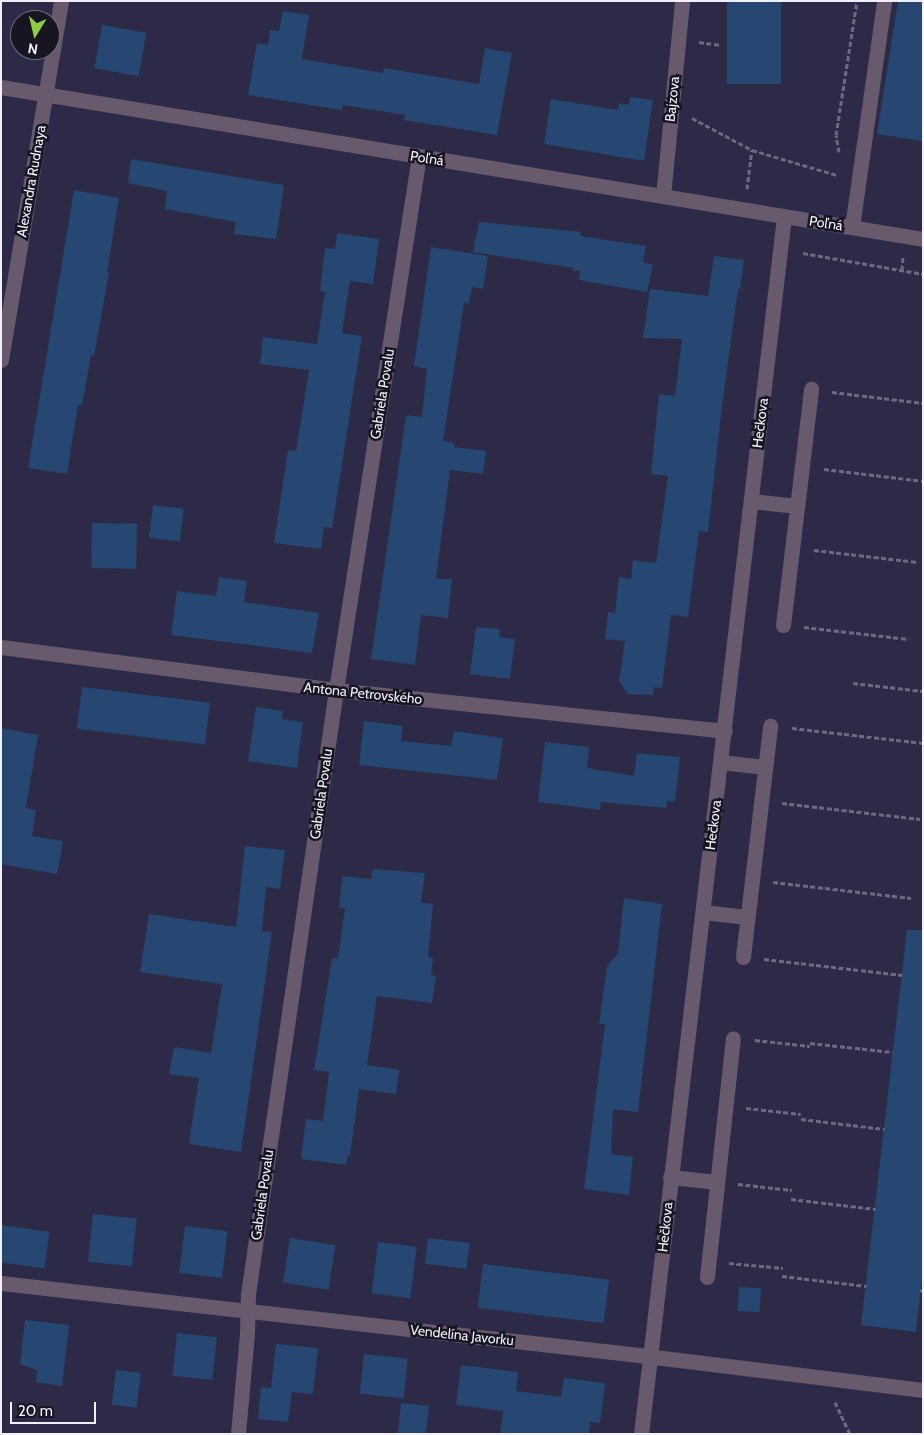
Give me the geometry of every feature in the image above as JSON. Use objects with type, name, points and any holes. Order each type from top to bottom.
[{"type":"street","name":"Alexandra Rudnaya","points":[[1,360],[61,1]]},
{"type":"street","name":"Bajzova","points":[[663,196],[682,1]]},
{"type":"street","name":"Poľná","points":[[852,228],[884,1]]},
{"type":"street","name":"Poľná","points":[[1,87],[923,239]]},
{"type":"street","name":"Gabriela Povalu","points":[[238,1434],[250,1284],[336,690],[419,156]]},
{"type":"street","name":"Hečkova","points":[[641,1434],[784,217]]},
{"type":"street","points":[[783,625],[811,389]]},
{"type":"street","points":[[751,501],[797,506]]},
{"type":"street","name":"Antona Petrovského","points":[[1,647],[336,690],[725,731]]},
{"type":"street","points":[[743,957],[770,726]]},
{"type":"street","points":[[721,762],[765,767]]},
{"type":"street","points":[[702,912],[747,917]]},
{"type":"street","points":[[707,1277],[733,1038]]},
{"type":"street","points":[[670,1177],[717,1182]]},
{"type":"street","name":"Vendelína Javorku","points":[[1,1284],[651,1356],[923,1390]]},
{"type":"path","points":[[698,52],[700,34]]},
{"type":"path","points":[[693,108],[692,118],[752,150],[859,181]]},
{"type":"path","points":[[780,249],[923,274]]},
{"type":"path","points":[[811,389],[923,403]]},
{"type":"path","points":[[802,467],[923,481]]},
{"type":"path","points":[[792,547],[917,562]]},
{"type":"path","points":[[783,625],[908,640]]},
{"type":"path","points":[[853,683],[923,691]]},
{"type":"path","points":[[770,726],[923,743]]},
{"type":"path","points":[[761,801],[920,819]]},
{"type":"path","points":[[752,880],[911,898]]},
{"type":"path","points":[[743,957],[902,975]]},
{"type":"path","points":[[733,1038],[893,1052]]},
{"type":"path","points":[[726,1106],[801,1114]]},
{"type":"path","points":[[801,1119],[884,1129]]},
{"type":"path","points":[[717,1182],[792,1190]]},
{"type":"path","points":[[791,1199],[875,1209]]},
{"type":"path","points":[[709,1260],[783,1268]]},
{"type":"path","points":[[782,1276],[866,1286]]},
{"type":"building","points":[[727,1],[781,1],[781,84],[727,84]]},
{"type":"building","points":[[898,1],[923,1],[923,141],[877,134]]},
{"type":"building","points":[[283,11],[309,15],[302,59],[383,73],[384,68],[479,84],[485,48],[512,53],[497,135],[404,120],[405,115],[343,105],[342,110],[248,95],[257,43],[268,45],[270,30],[279,31]]},
{"type":"building","points":[[102,25],[146,33],[139,76],[94,68]]},
{"type":"building","points":[[630,97],[653,100],[644,161],[544,144],[551,99],[618,110],[619,103],[629,105]]},
{"type":"building","points":[[131,159],[284,185],[276,239],[234,234],[236,222],[165,209],[167,191],[128,183]]},
{"type":"building","points":[[74,190],[119,198],[107,272],[109,273],[94,356],[91,355],[82,405],[78,405],[67,474],[28,468]]},
{"type":"building","points":[[479,222],[581,232],[580,236],[646,246],[643,262],[653,265],[647,292],[579,280],[580,271],[573,271],[573,268],[473,252]]},
{"type":"building","points":[[337,233],[379,239],[373,284],[350,281],[342,333],[362,336],[332,528],[324,527],[321,549],[274,543],[288,450],[296,451],[309,370],[260,364],[263,337],[317,344],[325,292],[320,291],[325,248],[335,249]]},
{"type":"building","points":[[431,247],[488,256],[483,289],[472,287],[469,304],[464,303],[443,441],[454,443],[454,447],[486,451],[483,474],[450,470],[436,579],[452,579],[448,618],[421,615],[415,665],[371,659],[406,415],[422,417],[427,369],[414,366]]},
{"type":"building","points":[[714,256],[744,260],[740,290],[738,289],[722,406],[708,532],[699,531],[688,617],[671,615],[662,688],[654,687],[653,695],[628,694],[619,681],[625,641],[605,639],[608,612],[615,613],[619,577],[631,579],[633,560],[656,563],[668,476],[651,474],[659,394],[675,396],[682,339],[643,338],[650,289],[708,296]]},
{"type":"building","points":[[153,505],[184,509],[180,542],[149,538]]},
{"type":"building","points":[[92,523],[137,524],[136,569],[91,568]]},
{"type":"building","points":[[219,577],[247,581],[244,602],[319,613],[312,653],[171,635],[177,591],[216,596]]},
{"type":"building","points":[[476,627],[500,629],[499,637],[515,639],[510,679],[470,674]]},
{"type":"building","points":[[82,687],[210,703],[205,744],[77,729]]},
{"type":"building","points":[[256,707],[283,711],[282,719],[303,722],[297,768],[248,761]]},
{"type":"building","points":[[364,721],[403,726],[401,741],[451,746],[454,731],[503,738],[497,780],[359,765]]},
{"type":"building","points":[[1,728],[38,735],[26,808],[36,810],[32,836],[63,841],[57,874],[1,864]]},
{"type":"building","points":[[545,742],[589,747],[587,768],[634,776],[637,753],[680,757],[675,801],[667,801],[666,808],[601,802],[600,810],[538,802]]},
{"type":"building","points":[[245,846],[285,850],[280,889],[266,887],[262,931],[272,932],[241,1152],[189,1144],[199,1078],[169,1074],[174,1047],[211,1053],[222,984],[140,972],[149,914],[236,927]]},
{"type":"building","points":[[373,869],[425,873],[421,902],[433,904],[428,957],[433,958],[431,975],[436,976],[432,1003],[377,996],[367,1065],[399,1070],[396,1094],[359,1089],[350,1156],[348,1155],[346,1165],[301,1159],[306,1119],[323,1121],[329,1072],[314,1070],[332,958],[338,958],[345,908],[339,908],[342,876],[371,879]]},
{"type":"building","points":[[624,898],[662,904],[638,1112],[613,1109],[611,1154],[633,1157],[629,1195],[584,1189],[605,1024],[599,1024],[607,966],[618,954]]},
{"type":"building","points":[[907,930],[923,930],[923,1269],[916,1332],[861,1325]]},
{"type":"building","points":[[93,1214],[137,1219],[132,1266],[88,1262]]},
{"type":"building","points":[[1,1225],[50,1232],[44,1268],[1,1262]]},
{"type":"building","points":[[185,1226],[228,1231],[222,1278],[179,1273]]},
{"type":"building","points":[[290,1238],[335,1245],[328,1290],[283,1282]]},
{"type":"building","points":[[428,1238],[470,1243],[467,1269],[425,1264]]},
{"type":"building","points":[[378,1242],[417,1247],[410,1298],[372,1294]]},
{"type":"building","points":[[483,1264],[609,1279],[604,1323],[478,1308]]},
{"type":"building","points":[[739,1287],[761,1288],[760,1312],[738,1311]]},
{"type":"building","points":[[25,1320],[69,1325],[62,1386],[36,1382],[37,1370],[20,1364]]},
{"type":"building","points":[[177,1333],[217,1337],[212,1380],[173,1376]]},
{"type":"building","points":[[276,1344],[318,1348],[313,1394],[292,1392],[288,1422],[258,1419],[261,1387],[271,1388]]},
{"type":"building","points":[[364,1354],[408,1359],[404,1398],[360,1394]]},
{"type":"building","points":[[461,1365],[518,1372],[516,1391],[561,1397],[564,1378],[605,1383],[600,1423],[590,1422],[589,1434],[500,1434],[503,1411],[456,1405]]},
{"type":"building","points":[[116,1370],[141,1373],[137,1408],[112,1405]]},
{"type":"building","points":[[401,1403],[429,1406],[426,1434],[398,1434]]}]
